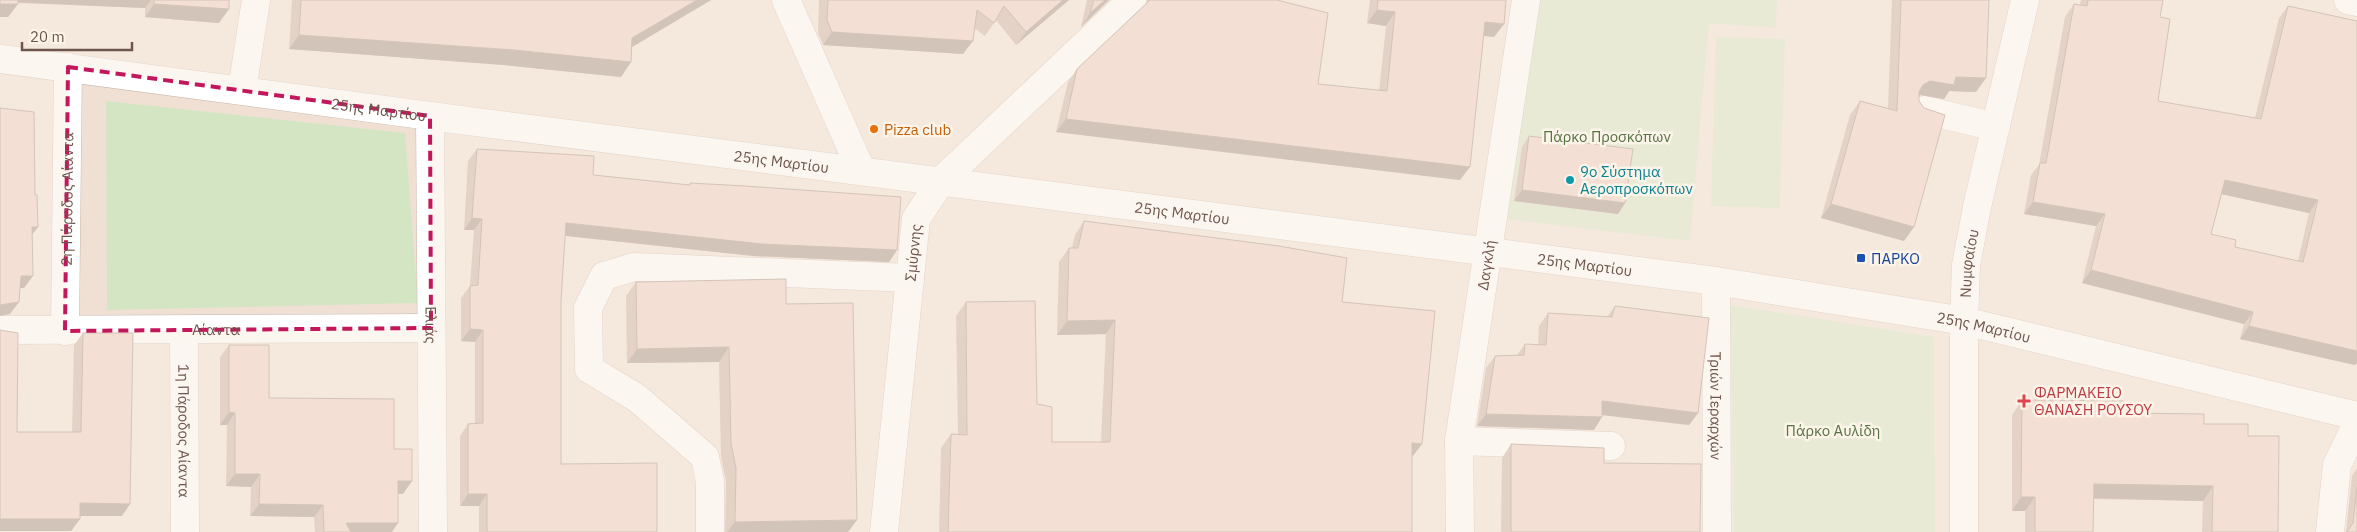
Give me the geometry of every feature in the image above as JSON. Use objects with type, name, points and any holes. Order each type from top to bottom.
[{"type":"street","points":[[242,90],[256,0]]},
{"type":"street","points":[[786,0],[861,170]]},
{"type":"street","name":"Σμύρνης","points":[[884,532],[916,218],[942,181],[1132,0]]},
{"type":"street","name":"Δαγκλή","points":[[1460,532],[1459,441],[1526,0]]},
{"type":"street","name":"Νυμφαίου","points":[[1964,532],[1964,321],[1966,265],[2025,0]]},
{"type":"street","points":[[2348,0],[2357,2]]},
{"type":"street","name":"25ης Μαρτίου","points":[[0,59],[1716,281],[1964,321],[2357,416]]},
{"type":"street","name":"2η Πάροδος Αίαντα","points":[[65,331],[68,67]]},
{"type":"street","points":[[1924,110],[1996,127]]},
{"type":"street","name":"Ελιάς","points":[[430,116],[433,532]]},
{"type":"street","points":[[710,532],[710,482],[705,457],[637,398],[589,369],[588,308],[604,276],[634,267],[910,278]]},
{"type":"street","name":"Τριών Ιεραρχών","points":[[1716,281],[1717,532]]},
{"type":"street","name":"Αίαντα","points":[[0,330],[431,328]]},
{"type":"street","name":"1η Πάροδος Αίαντα","points":[[184,330],[185,532]]},
{"type":"street","points":[[2330,532],[2337,465],[2357,424]]},
{"type":"street","points":[[1459,441],[1611,446]]},
{"type":"highlighted area","points":[[68,67],[430,116],[431,328],[65,331]]},
{"type":"shaded area","points":[[0,0],[2357,0],[2357,532],[0,532]]},
{"type":"green space","name":"Πάρκο Προσκόπων","points":[[1539,0],[1777,0],[1776,28],[1709,23],[1690,241],[1497,218]]},
{"type":"green space","points":[[1716,37],[1785,39],[1780,208],[1711,206]]},
{"type":"green space","points":[[106,101],[405,133],[418,303],[107,310]]},
{"type":"green space","name":"Πάρκο Αυλίδη","points":[[1730,305],[1934,337],[1935,532],[1734,532]]},
{"type":"building","points":[[0,0],[18,0],[18,4],[0,4]]},
{"type":"building","points":[[154,0],[229,0],[229,9],[154,4]]},
{"type":"building","points":[[301,0],[697,0],[632,38],[631,62],[514,50],[299,35]]},
{"type":"building","points":[[828,0],[1063,0],[1026,32],[1004,6],[994,23],[977,10],[973,41],[832,32],[827,20]]},
{"type":"building","points":[[1094,0],[1105,0],[1090,13]]},
{"type":"building","points":[[1150,0],[1277,0],[1328,13],[1318,84],[1387,91],[1395,12],[1377,10],[1378,0],[1506,0],[1504,24],[1485,22],[1470,167],[1066,119],[1077,69]]},
{"type":"building","points":[[1901,0],[1989,0],[1986,78],[1956,77],[1954,85],[1930,81],[1923,85],[1919,92],[1919,101],[1924,108],[1945,115],[1914,227],[1831,204],[1860,101],[1897,111]]},
{"type":"building","points":[[2088,0],[2163,0],[2160,17],[2170,19],[2158,101],[2261,119],[2288,6],[2357,21],[2357,351],[2249,326],[2253,312],[2091,270],[2105,214],[2033,202],[2040,163],[2046,163],[2074,4],[2087,6]],"holes":[[[2225,180],[2318,200],[2303,262],[2235,247],[2236,240],[2211,234]]]},
{"type":"building","points":[[0,108],[34,112],[35,195],[37,195],[38,227],[32,227],[33,276],[21,276],[19,302],[0,305]]},
{"type":"building","name":"9ο Σύστημα Αεροπροσκόπων","points":[[1529,136],[1633,149],[1625,203],[1522,190]]},
{"type":"building","points":[[477,149],[594,156],[593,175],[690,185],[690,183],[745,186],[901,197],[897,250],[762,244],[566,223],[561,301],[561,464],[657,463],[657,532],[487,532],[487,494],[468,494],[468,424],[483,423],[483,330],[470,329],[470,286],[478,285],[482,219],[472,218]]},
{"type":"building","points":[[1084,221],[1279,246],[1347,258],[1342,302],[1435,311],[1422,444],[1412,443],[1412,532],[948,532],[951,434],[967,435],[966,302],[1035,301],[1037,404],[1052,407],[1052,442],[1110,442],[1115,320],[1067,321],[1069,248],[1078,248]]},
{"type":"building","points":[[786,279],[786,304],[853,303],[857,520],[735,522],[736,468],[731,443],[729,347],[637,349],[636,282]]},
{"type":"building","points":[[1615,306],[1709,318],[1698,413],[1602,401],[1602,417],[1486,414],[1495,356],[1524,355],[1525,344],[1546,345],[1548,313],[1612,317]]},
{"type":"building","points":[[0,330],[18,333],[17,432],[81,432],[83,333],[133,333],[130,504],[80,503],[80,519],[0,519]]},
{"type":"building","points":[[229,345],[269,345],[269,398],[394,399],[394,449],[412,449],[412,481],[398,481],[398,523],[346,523],[351,532],[324,532],[323,505],[259,504],[260,474],[235,474],[235,413],[229,412]]},
{"type":"building","points":[[2022,400],[2123,401],[2123,413],[2204,414],[2204,424],[2248,424],[2248,436],[2279,436],[2278,532],[2212,532],[2213,486],[2094,484],[2093,532],[2035,532],[2035,497],[2021,497]]},
{"type":"building","points":[[1511,444],[1604,448],[1604,463],[1701,464],[1700,532],[1511,532]]},
{"type":"building","points":[[2357,487],[2357,532],[2347,532],[2353,523]]},
{"type":"place","name":"Pizza club","points":[[874,129]]},
{"type":"place","name":"9ο Σύστημα Αεροπροσκόπων","points":[[1570,180]]},
{"type":"place","name":"ΠΑΡΚΟ","points":[[1861,258]]},
{"type":"place","name":"ΦΑΡΜΑΚΕΙΟ ΘΑΝΑΣΗ ΡΟΥΣΟΥ","points":[[2024,401]]}]
